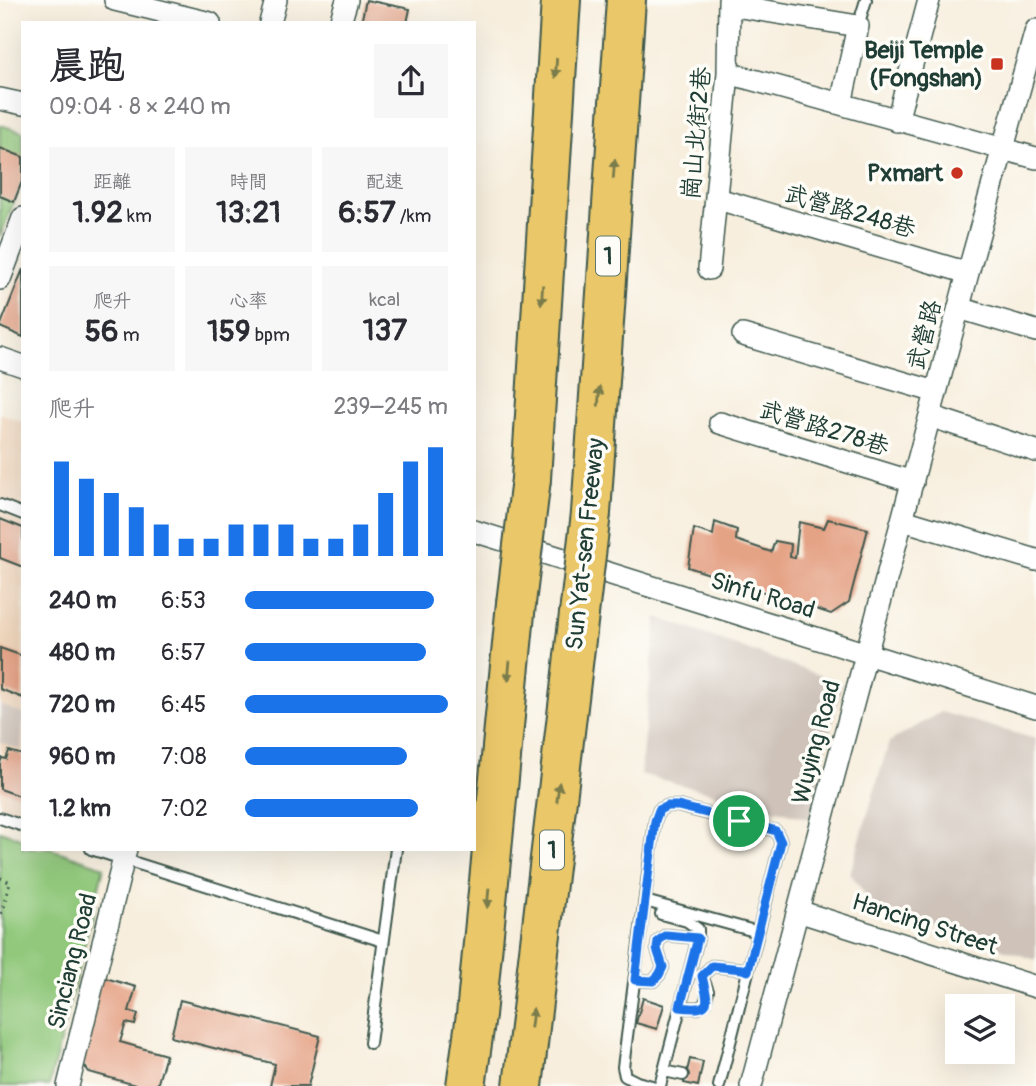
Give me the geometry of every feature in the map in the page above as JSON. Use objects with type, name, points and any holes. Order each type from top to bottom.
[{"type":"highway","points":[[466,1086],[476,1015],[516,603],[531,479],[561,0]]},
{"type":"highway","name":"Sun Yat-sen Freeway","points":[[523,1086],[591,513],[626,0]]},
{"type":"street","points":[[115,0],[202,21]]},
{"type":"street","points":[[271,21],[276,0]]},
{"type":"street","points":[[341,21],[347,0]]},
{"type":"street","points":[[897,121],[929,0]]},
{"type":"street","points":[[729,2],[786,7],[858,26],[841,104]]},
{"type":"street","name":"崗山北街2巷","points":[[709,269],[718,199],[728,73],[729,2]]},
{"type":"street","name":"武營路","points":[[867,655],[936,391],[1036,30]]},
{"type":"street","points":[[728,73],[1036,158]]},
{"type":"street","points":[[0,99],[21,104]]},
{"type":"street","name":"武營路248巷","points":[[718,199],[968,273]]},
{"type":"street","points":[[0,279],[21,223]]},
{"type":"street","points":[[959,308],[1036,331]]},
{"type":"street","points":[[743,335],[936,391]]},
{"type":"street","points":[[0,358],[21,365]]},
{"type":"street","points":[[930,416],[1036,451]]},
{"type":"street","name":"武營路278巷","points":[[720,424],[913,482]]},
{"type":"street","points":[[903,520],[1036,561]]},
{"type":"street","name":"Sinfu Road","points":[[476,532],[1036,707]]},
{"type":"street","name":"Wuying Road","points":[[751,1086],[867,655]]},
{"type":"street","name":"Sinciang Road","points":[[68,1086],[125,854]]},
{"type":"street","name":"Hancing Street","points":[[798,911],[1036,987]]},
{"type":"lane","points":[[858,26],[866,0]]},
{"type":"lane","points":[[0,505],[21,513]]},
{"type":"lane","points":[[652,1086],[637,1083],[625,1076],[623,1067],[655,821],[659,810],[667,806],[678,806],[776,831],[781,842],[719,1086]]},
{"type":"lane","points":[[0,818],[21,825]]},
{"type":"lane","points":[[105,851],[125,854],[383,941]]},
{"type":"lane","points":[[370,1043],[396,851]]},
{"type":"lane","points":[[645,901],[758,932]]},
{"type":"lane","points":[[660,1086],[698,938],[698,929],[687,921],[661,914]]},
{"type":"lane","points":[[635,980],[653,981],[659,975],[663,967],[657,949],[658,941],[666,935],[698,938]]},
{"type":"lane","points":[[680,1007],[691,1009],[705,1004],[708,991],[702,976],[712,966],[748,971]]},
{"type":"lane","points":[[664,1071],[683,1075]]},
{"type":"path","points":[[0,878],[10,881],[0,918]]},
{"type":"shaded area","points":[[0,413],[21,421],[21,819],[0,812]]},
{"type":"shaded area","points":[[657,617],[842,683],[810,819],[640,774]]},
{"type":"shaded area","points":[[0,705],[21,713],[21,750],[0,742]]},
{"type":"shaded area","points":[[941,712],[1036,739],[1036,960],[874,907],[850,873],[889,742]]},
{"type":"green space","points":[[0,125],[21,131],[21,184],[0,237]]},
{"type":"green space","points":[[0,831],[21,838],[21,851],[57,851],[104,867],[49,1086],[0,1086]]},
{"type":"building","points":[[366,0],[410,9],[407,21],[361,21]]},
{"type":"building","points":[[0,148],[21,156],[21,184],[14,202],[0,196]]},
{"type":"building","points":[[21,274],[21,336],[0,327]]},
{"type":"building","points":[[0,519],[21,527],[21,566],[0,558]]},
{"type":"building","points":[[828,519],[868,529],[849,602],[831,614],[688,567],[694,529],[713,535],[715,522],[737,530],[736,540],[771,552],[775,541],[791,544],[790,557],[795,558],[799,522],[824,528]]},
{"type":"building","points":[[0,648],[21,655],[21,697],[0,689]]},
{"type":"building","points":[[9,751],[21,754],[21,796],[0,789],[0,763],[2,758],[6,759]]},
{"type":"building","points":[[102,977],[136,987],[129,1011],[138,1014],[135,1025],[126,1023],[120,1042],[166,1055],[157,1086],[139,1086],[89,1072],[78,1057]]},
{"type":"building","points":[[643,998],[664,1005],[657,1029],[636,1023]]},
{"type":"building","points":[[180,1000],[320,1036],[308,1086],[270,1086],[275,1064],[171,1037]]},
{"type":"building","points":[[690,1059],[703,1062],[698,1086],[684,1083]]},
{"type":"place","name":"Beiji Temple (Fongshan)","points":[[997,64]]},
{"type":"place","name":"Pxmart","points":[[957,173]]},
{"type":"route","points":[[667,806],[678,806],[739,821],[776,831],[781,842],[748,971],[712,966],[702,976],[708,991],[705,1004],[691,1009],[680,1007],[698,938],[666,935],[658,941],[657,949],[663,967],[659,975],[653,981],[635,980],[655,821],[659,810],[667,806]]}]
